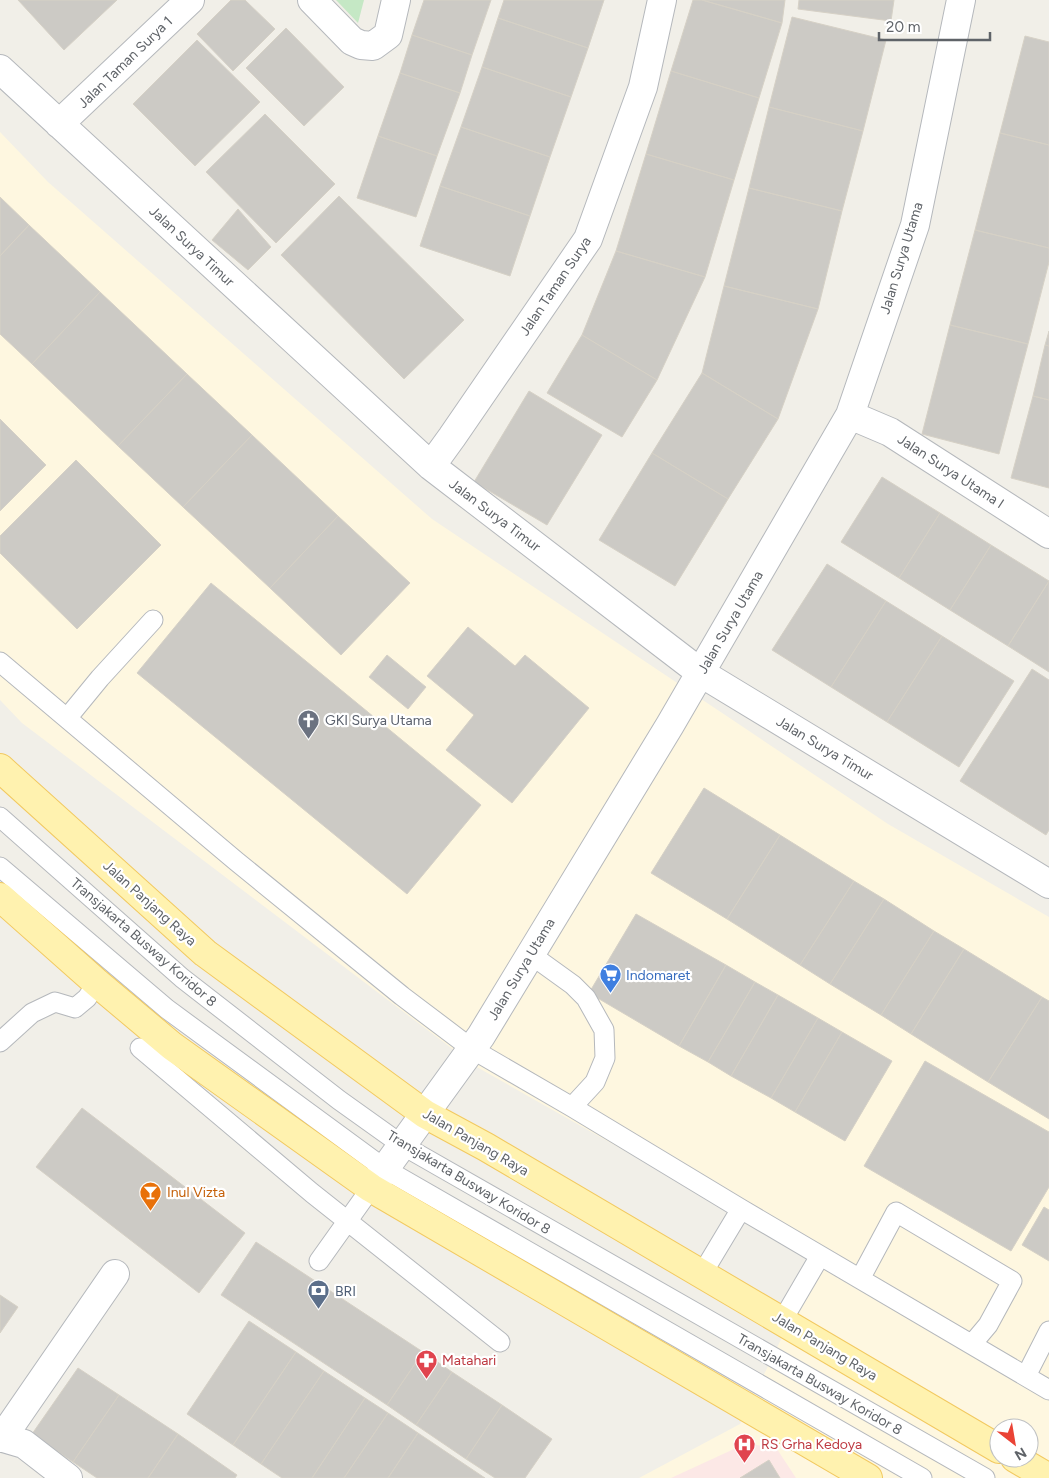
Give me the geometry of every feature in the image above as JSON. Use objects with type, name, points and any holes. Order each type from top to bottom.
[{"type":"main road","name":"Jalan Panjang Raya","points":[[0,768],[205,953],[425,1114],[989,1443]]},
{"type":"main road","points":[[0,897],[96,983],[172,1046],[378,1178],[854,1475]]},
{"type":"main road","points":[[1032,1468],[1049,1478]]},
{"type":"street","name":"Jalan Taman Surya 1","points":[[60,124],[190,0]]},
{"type":"street","points":[[312,0],[352,42],[361,46],[373,46],[388,34],[396,0]]},
{"type":"street","name":"Jalan Taman Surya","points":[[431,466],[588,239],[642,87],[662,0]]},
{"type":"street","name":"Jalan Surya Utama","points":[[378,1178],[472,1049],[701,673],[850,416],[914,225],[961,0]]},
{"type":"street","name":"Jalan Surya Timur","points":[[0,69],[431,466],[701,673],[1049,884]]},
{"type":"street","name":"Jalan Surya Utama I","points":[[850,416],[890,432],[1049,534]]},
{"type":"street","points":[[68,1478],[24,1444],[1,1437],[115,1274]]},
{"type":"lane","points":[[68,717],[100,678],[153,620]]},
{"type":"lane","points":[[0,662],[68,717],[251,873],[402,996],[472,1049],[572,1107],[740,1210],[1049,1390]]},
{"type":"lane","name":"Transjakarta Busway Koridor 8","points":[[0,817],[182,978],[339,1100],[402,1146],[985,1478]]},
{"type":"lane","name":"Transjakarta Busway Koridor 8","points":[[0,867],[166,1009],[378,1178],[922,1478]]},
{"type":"lane","points":[[530,954],[573,985],[586,998],[604,1030],[605,1058],[595,1082],[572,1107]]},
{"type":"lane","points":[[0,1042],[32,1013],[55,1002],[76,1008],[87,998],[96,983]]},
{"type":"lane","points":[[140,1048],[347,1221],[500,1342]]},
{"type":"lane","points":[[319,1261],[378,1178]]},
{"type":"lane","points":[[702,1274],[740,1210]]},
{"type":"lane","points":[[860,1279],[896,1212],[1012,1281],[988,1325],[972,1344]]},
{"type":"lane","points":[[782,1321],[820,1256]]},
{"type":"lane","points":[[1026,1376],[1049,1331]]},
{"type":"shaded area","points":[[0,132],[48,182],[432,519],[888,824],[1049,917],[1049,1478],[639,1478],[740,1424],[819,1261],[475,1066],[22,723],[0,700]]},
{"type":"shaded area","name":"RS Grha Kedoya","points":[[747,1443],[777,1449],[796,1478],[671,1478]]},
{"type":"green space","points":[[336,0],[364,0],[358,23]]},
{"type":"building","points":[[18,0],[117,0],[64,50]]},
{"type":"building","points":[[231,0],[245,0],[275,29],[233,71],[197,34]]},
{"type":"building","points":[[424,0],[491,0],[472,55],[412,35]]},
{"type":"building","points":[[504,0],[604,0],[588,48],[498,18]]},
{"type":"building","points":[[693,0],[702,0],[782,23],[759,98],[671,71]]},
{"type":"building","points":[[702,0],[785,0],[782,23]]},
{"type":"building","points":[[799,0],[894,0],[891,21],[798,9]]},
{"type":"building","points":[[792,17],[886,40],[863,131],[769,107]]},
{"type":"building","points":[[498,18],[588,48],[571,97],[482,67]]},
{"type":"building","points":[[286,28],[344,87],[304,126],[246,68]]},
{"type":"building","points":[[412,35],[472,55],[460,93],[400,73]]},
{"type":"building","points":[[1025,36],[1049,42],[1049,145],[1000,133]]},
{"type":"building","points":[[197,40],[260,102],[195,166],[133,104]]},
{"type":"building","points":[[482,67],[571,97],[550,157],[461,127]]},
{"type":"building","points":[[671,71],[759,98],[734,180],[646,154]]},
{"type":"building","points":[[400,73],[460,93],[437,156],[378,136]]},
{"type":"building","points":[[769,107],[863,131],[842,211],[749,188]]},
{"type":"building","points":[[265,114],[335,184],[276,243],[206,172]]},
{"type":"building","points":[[461,127],[550,157],[530,216],[440,186]]},
{"type":"building","points":[[1000,133],[1049,145],[1049,248],[975,230]]},
{"type":"building","points":[[378,136],[437,156],[416,217],[357,198]]},
{"type":"building","points":[[646,154],[734,180],[705,277],[616,251]]},
{"type":"building","points":[[440,186],[530,216],[510,276],[420,246]]},
{"type":"building","points":[[749,188],[842,211],[818,309],[724,286]]},
{"type":"building","points":[[339,196],[464,320],[404,379],[281,255]]},
{"type":"building","points":[[0,197],[29,225],[0,256]]},
{"type":"building","points":[[238,209],[271,247],[248,270],[212,240]]},
{"type":"building","points":[[29,225],[100,292],[32,364],[0,334],[0,256]]},
{"type":"building","points":[[975,230],[1049,248],[1049,262],[1028,344],[950,325]]},
{"type":"building","points":[[616,251],[705,277],[657,380],[582,335]]},
{"type":"building","points":[[724,286],[818,309],[778,419],[702,373]]},
{"type":"building","points":[[100,292],[187,374],[118,446],[32,364]]},
{"type":"building","points":[[950,325],[1028,344],[999,454],[922,434]]},
{"type":"building","points":[[1049,331],[1049,346],[1045,345]]},
{"type":"building","points":[[582,335],[657,380],[622,437],[547,393]]},
{"type":"building","points":[[1045,345],[1049,346],[1049,400],[1033,396]]},
{"type":"building","points":[[702,373],[778,419],[728,499],[652,453]]},
{"type":"building","points":[[187,374],[252,435],[183,507],[118,446]]},
{"type":"building","points":[[529,391],[602,435],[547,525],[474,482]]},
{"type":"building","points":[[1033,396],[1049,400],[1049,488],[1011,478]]},
{"type":"building","points":[[0,419],[46,465],[0,511]]},
{"type":"building","points":[[252,435],[338,516],[270,588],[183,507]]},
{"type":"building","points":[[652,453],[728,499],[675,586],[599,540]]},
{"type":"building","points":[[76,460],[161,545],[77,629],[0,553],[0,536]]},
{"type":"building","points":[[882,477],[940,513],[899,578],[841,542]]},
{"type":"building","points":[[940,513],[991,545],[950,610],[899,578]]},
{"type":"building","points":[[338,516],[410,583],[341,655],[270,588]]},
{"type":"building","points":[[991,545],[1049,581],[1008,646],[950,610]]},
{"type":"building","points":[[827,564],[886,601],[831,687],[772,650]]},
{"type":"building","points":[[1049,581],[1049,672],[1008,646]]},
{"type":"building","name":"GKI Surya Utama","points":[[211,583],[481,805],[407,894],[137,673]]},
{"type":"building","points":[[886,601],[942,636],[887,722],[831,687]]},
{"type":"building","points":[[468,627],[515,666],[525,655],[589,708],[512,803],[446,750],[474,715],[427,676]]},
{"type":"building","points":[[942,636],[1014,681],[959,767],[887,722]]},
{"type":"building","points":[[387,655],[426,687],[408,709],[369,677]]},
{"type":"building","points":[[1032,669],[1049,680],[1049,830],[1046,835],[960,781]]},
{"type":"building","points":[[704,788],[780,835],[727,919],[651,873]]},
{"type":"building","points":[[780,835],[854,881],[800,965],[727,919]]},
{"type":"building","points":[[854,881],[884,899],[830,984],[800,965]]},
{"type":"building","points":[[884,899],[934,931],[881,1015],[830,984]]},
{"type":"building","points":[[636,914],[726,965],[679,1046],[589,993]]},
{"type":"building","points":[[934,931],[964,949],[911,1034],[881,1015]]},
{"type":"building","points":[[964,949],[1042,997],[988,1082],[911,1034]]},
{"type":"building","points":[[726,965],[755,982],[708,1062],[679,1046]]},
{"type":"building","points":[[755,982],[778,995],[731,1076],[708,1062]]},
{"type":"building","points":[[778,995],[818,1018],[771,1098],[731,1076]]},
{"type":"building","points":[[1042,997],[1049,1001],[1049,1119],[988,1082]]},
{"type":"building","points":[[818,1018],[842,1032],[795,1112],[771,1098]]},
{"type":"building","points":[[842,1032],[892,1061],[845,1141],[795,1112]]},
{"type":"building","points":[[925,1061],[1049,1132],[1049,1187],[1011,1251],[864,1166]]},
{"type":"building","points":[[82,1108],[245,1233],[199,1293],[36,1167]]},
{"type":"building","points":[[1044,1207],[1049,1210],[1049,1261],[1022,1245]]},
{"type":"building","points":[[256,1242],[423,1352],[387,1405],[221,1295]]},
{"type":"building","points":[[0,1295],[18,1307],[0,1333]]},
{"type":"building","points":[[249,1321],[296,1352],[233,1445],[187,1414]]},
{"type":"building","points":[[296,1352],[324,1371],[261,1464],[233,1445]]},
{"type":"building","points":[[423,1352],[452,1372],[416,1425],[387,1405]]},
{"type":"building","points":[[78,1368],[119,1395],[73,1462],[32,1434]]},
{"type":"building","points":[[324,1371],[365,1398],[312,1478],[282,1478],[261,1464]]},
{"type":"building","points":[[452,1372],[502,1405],[466,1459],[416,1425]]},
{"type":"building","points":[[119,1395],[178,1434],[148,1478],[97,1478],[73,1462]]},
{"type":"building","points":[[365,1398],[388,1413],[344,1478],[312,1478]]},
{"type":"building","points":[[502,1405],[552,1439],[525,1478],[495,1478],[466,1459]]},
{"type":"building","points":[[388,1413],[418,1433],[388,1478],[344,1478]]},
{"type":"building","points":[[418,1433],[485,1478],[388,1478]]},
{"type":"building","points":[[178,1434],[237,1475],[235,1478],[148,1478]]},
{"type":"building","points":[[769,1460],[780,1478],[740,1478]]},
{"type":"place","name":"GKI Surya Utama","points":[[309,739]]},
{"type":"place","name":"Indomaret","points":[[610,994]]},
{"type":"place","name":"Inul Vizta","points":[[151,1211]]},
{"type":"place","name":"BRI","points":[[319,1310]]},
{"type":"place","name":"Matahari","points":[[426,1379]]},
{"type":"place","name":"RS Grha Kedoya","points":[[745,1463]]}]
